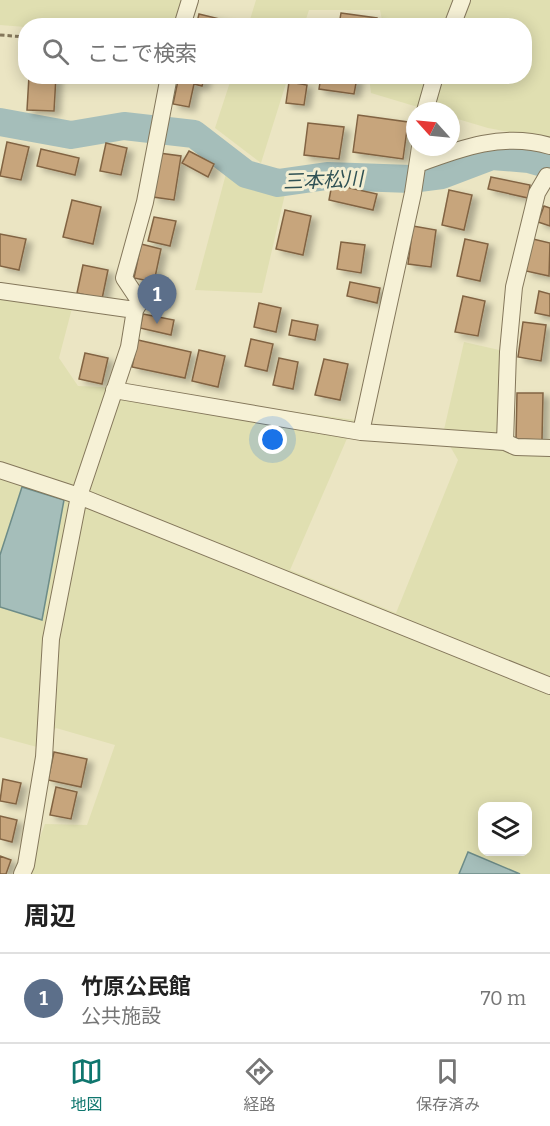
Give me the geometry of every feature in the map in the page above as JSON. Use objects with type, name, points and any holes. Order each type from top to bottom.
[{"type":"street","points":[[184,18],[190,0]]},
{"type":"street","points":[[455,18],[462,0]]},
{"type":"street","points":[[22,874],[26,865],[44,757],[51,639],[79,496],[129,347],[135,310],[140,302],[124,278],[145,202],[167,84]]},
{"type":"street","points":[[428,102],[433,84]]},
{"type":"street","points":[[460,149],[497,141],[531,140],[550,146]]},
{"type":"street","points":[[362,432],[419,156]]},
{"type":"street","points":[[505,442],[508,352],[514,288],[537,193],[547,176],[550,177]]},
{"type":"street","points":[[0,291],[135,310]]},
{"type":"street","points":[[114,390],[362,432],[505,442],[516,447],[550,448]]},
{"type":"street","points":[[0,470],[79,496],[550,686]]},
{"type":"path","points":[[0,35],[18,36]]},
{"type":"green space","points":[[0,0],[183,0],[177,18],[18,18],[18,26],[0,25]]},
{"type":"green space","points":[[256,0],[550,0],[550,140],[488,128],[460,120],[460,102],[406,104],[371,93],[370,84],[532,84],[532,18],[382,18],[380,10],[309,10],[306,18],[250,18]]},
{"type":"green space","points":[[229,84],[286,84],[261,163],[215,128]]},
{"type":"green space","points":[[227,170],[254,190],[285,194],[262,293],[195,290]]},
{"type":"green space","points":[[0,284],[76,293],[59,358],[78,386],[122,388],[355,420],[290,570],[396,613],[458,460],[443,434],[464,342],[508,352],[505,442],[550,448],[550,874],[26,874],[45,824],[87,825],[115,745],[56,728],[37,747],[0,737]]},
{"type":"water","points":[[22,487],[64,500],[42,620],[0,607],[0,555]]},
{"type":"water","points":[[468,852],[520,874],[459,874]]},
{"type":"building","points":[[341,13],[377,18],[340,18]]},
{"type":"building","points":[[199,14],[216,18],[198,18]]},
{"type":"building","points":[[29,84],[56,84],[54,111],[27,110]]},
{"type":"building","points":[[177,84],[194,84],[189,107],[173,104]]},
{"type":"building","points":[[289,84],[307,85],[304,105],[286,103]]},
{"type":"building","points":[[320,84],[356,84],[354,94],[319,89]]},
{"type":"building","points":[[358,115],[406,122],[403,159],[353,152]]},
{"type":"building","points":[[308,123],[344,127],[339,159],[304,155]]},
{"type":"building","points":[[7,142],[29,147],[21,180],[0,176]]},
{"type":"building","points":[[106,143],[127,148],[121,175],[100,171]]},
{"type":"building","points":[[41,149],[79,158],[75,175],[37,166]]},
{"type":"building","points":[[189,151],[214,164],[208,177],[182,163]]},
{"type":"building","points":[[159,153],[181,156],[174,200],[153,197]]},
{"type":"building","points":[[491,177],[530,185],[528,198],[488,189]]},
{"type":"building","points":[[332,184],[377,194],[373,210],[329,200]]},
{"type":"building","points":[[449,190],[472,195],[464,230],[442,225]]},
{"type":"building","points":[[72,200],[101,207],[93,244],[63,237]]},
{"type":"building","points":[[544,206],[550,208],[550,226],[538,222]]},
{"type":"building","points":[[285,210],[311,216],[303,255],[276,249]]},
{"type":"building","points":[[154,217],[176,221],[170,246],[148,241]]},
{"type":"building","points":[[413,226],[436,230],[431,267],[408,264]]},
{"type":"building","points":[[0,234],[26,239],[19,270],[0,266]]},
{"type":"building","points":[[465,239],[488,244],[480,281],[457,276]]},
{"type":"building","points":[[533,239],[550,243],[549,276],[526,271]]},
{"type":"building","points":[[341,242],[365,245],[361,273],[337,269]]},
{"type":"building","points":[[141,244],[161,249],[154,282],[134,278]]},
{"type":"building","points":[[83,265],[108,270],[102,299],[77,293]]},
{"type":"building","points":[[350,282],[380,288],[377,303],[347,296]]},
{"type":"building","points":[[539,291],[550,294],[550,316],[535,313]]},
{"type":"building","points":[[463,296],[485,301],[478,336],[455,332]]},
{"type":"building","points":[[259,303],[281,308],[276,332],[254,327]]},
{"type":"building","points":[[143,314],[174,320],[171,335],[140,328]]},
{"type":"building","points":[[292,320],[318,325],[315,340],[289,335]]},
{"type":"building","points":[[523,322],[546,325],[541,361],[518,357]]},
{"type":"building","points":[[251,339],[273,344],[267,371],[245,366]]},
{"type":"building","points":[[138,340],[191,352],[185,378],[132,367]]},
{"type":"building","points":[[199,350],[225,356],[218,387],[192,381]]},
{"type":"building","points":[[85,353],[108,358],[102,384],[79,379]]},
{"type":"building","points":[[279,358],[298,362],[293,389],[273,385]]},
{"type":"building","points":[[324,359],[348,364],[340,400],[315,395]]},
{"type":"building","points":[[517,393],[543,393],[542,440],[516,439]]},
{"type":"building","points":[[54,752],[87,759],[81,787],[48,780]]},
{"type":"building","points":[[3,779],[21,783],[16,804],[0,801]]},
{"type":"building","points":[[56,787],[77,792],[71,819],[50,815]]},
{"type":"building","points":[[0,816],[17,820],[12,842],[0,839]]},
{"type":"building","points":[[0,856],[11,860],[6,874],[0,874]]},
{"type":"waterway","name":"三本松川","points":[[0,122],[71,135],[124,126],[194,134],[246,174],[278,183],[327,176],[411,179],[442,175],[492,156],[529,159],[550,165]]},
{"type":"place","name":"竹原公民館","points":[[157,324]]}]
